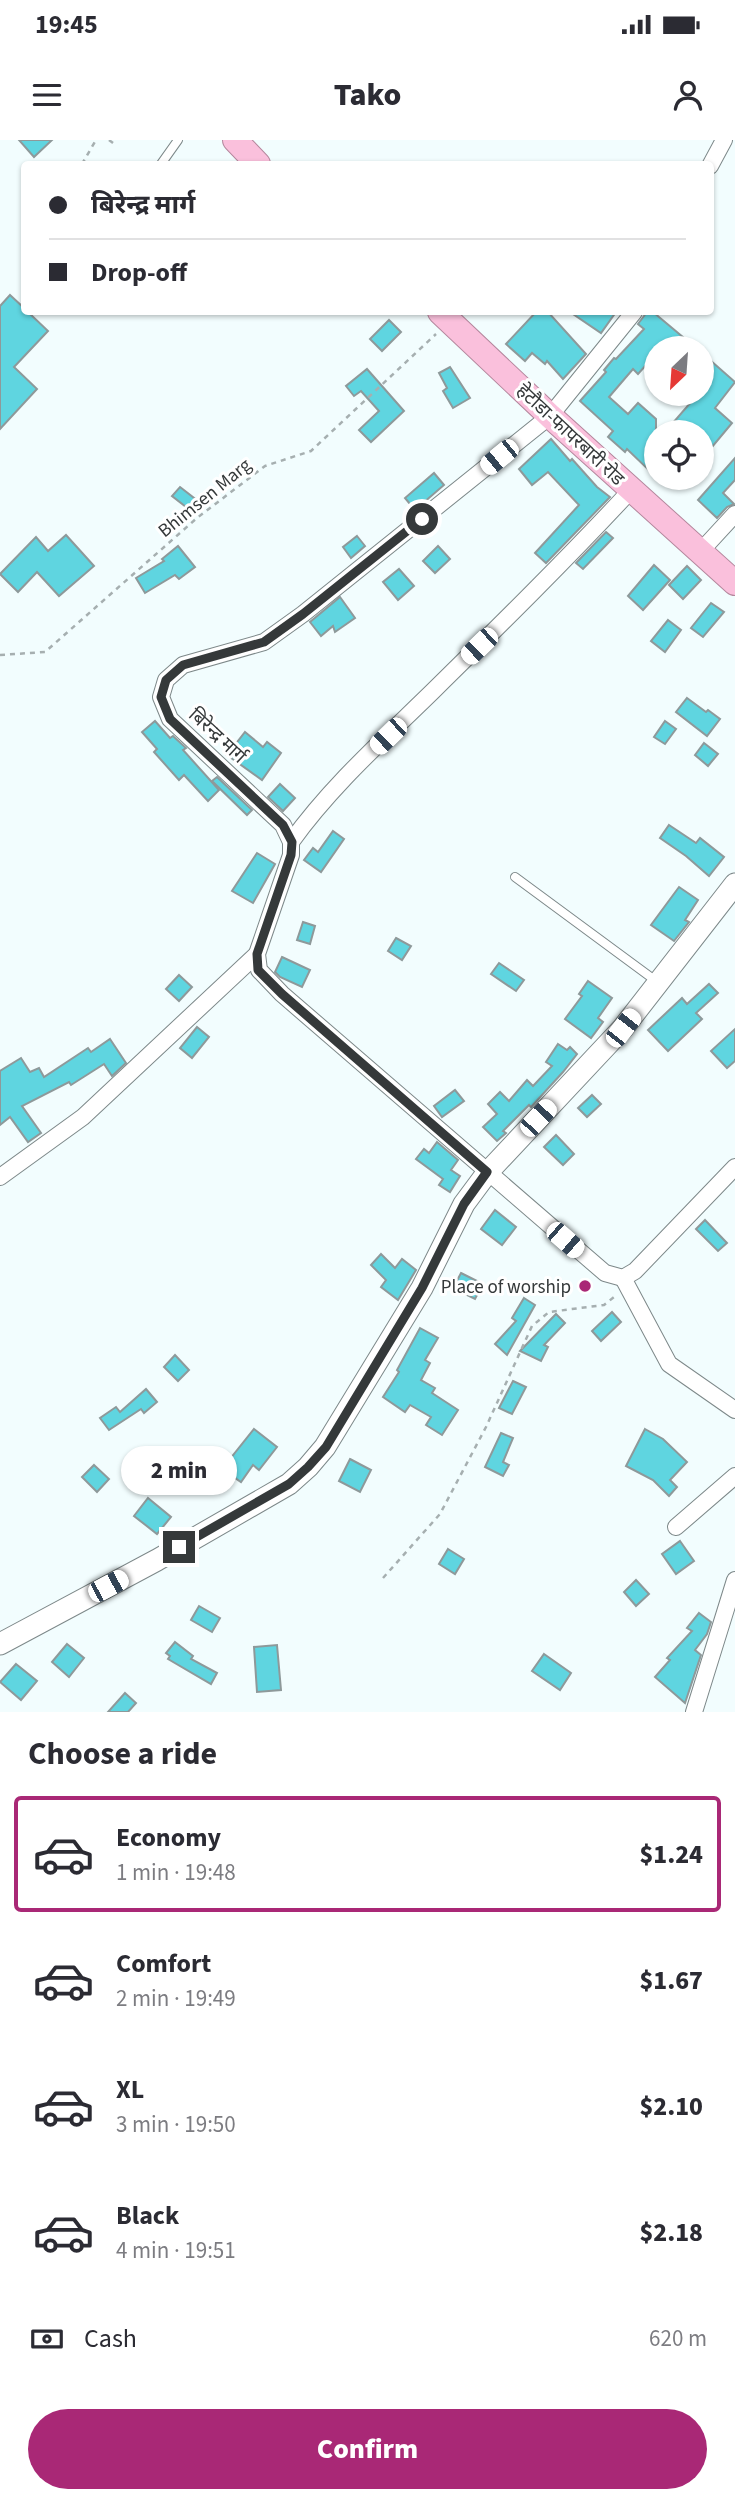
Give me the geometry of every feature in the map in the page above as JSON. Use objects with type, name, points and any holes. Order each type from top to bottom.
[{"type":"highway","points":[[235,140],[255,161]]},
{"type":"highway","name":"हेटौडा-फापरबारी रोड","points":[[446,316],[631,491],[735,583]]},
{"type":"main road","points":[[0,1644],[169,1553],[289,1484],[308,1467],[326,1447],[408,1311],[464,1204],[487,1172],[623,1028],[735,884]]},
{"type":"street","points":[[713,161],[724,140]]},
{"type":"street","name":"बिरेन्द्र मार्ग","points":[[292,842],[283,825],[170,719],[161,697],[166,680],[183,665],[264,642],[303,614],[550,416],[632,315]]},
{"type":"street","points":[[631,491],[552,575],[352,771],[309,818],[292,842],[291,855],[257,954],[258,970],[282,994],[605,1273],[623,1278],[635,1271],[735,1167]]},
{"type":"street","points":[[700,552],[735,514]]},
{"type":"street","points":[[0,1177],[83,1116],[257,954]]},
{"type":"street","points":[[623,1278],[669,1364],[735,1410]]},
{"type":"street","points":[[676,1527],[735,1476]]},
{"type":"street","points":[[694,1712],[735,1580]]},
{"type":"lane","points":[[163,161],[177,140]]},
{"type":"lane","points":[[514,877],[658,982]]},
{"type":"path","points":[[84,161],[96,140]]},
{"type":"path","points":[[109,140],[113,143],[115,140]]},
{"type":"path","name":"Bhimsen Marg","points":[[0,656],[46,652],[197,518],[265,466],[311,451],[446,316]]},
{"type":"path","points":[[383,1578],[440,1514],[486,1427],[532,1326],[549,1312],[604,1305],[615,1296],[623,1278]]},
{"type":"building","points":[[19,140],[52,140],[34,157]]},
{"type":"building","points":[[10,295],[21,305],[21,315],[31,315],[48,331],[14,367],[37,389],[0,429],[0,306]]},
{"type":"building","points":[[533,315],[551,315],[586,354],[563,379],[547,361],[545,364],[532,353],[525,361],[506,344]]},
{"type":"building","points":[[574,315],[614,315],[601,333]]},
{"type":"building","points":[[645,315],[657,315],[682,336],[644,336],[644,367],[638,374],[633,369],[609,397],[628,414],[638,403],[656,419],[644,420],[644,465],[627,449],[625,452],[608,437],[613,431],[580,401],[606,372],[604,370],[614,358],[616,359],[644,329],[638,324]]},
{"type":"building","points":[[389,320],[401,332],[382,351],[370,339]]},
{"type":"building","points":[[714,364],[735,382],[715,408],[732,423],[714,445],[714,420],[675,420],[688,406],[714,406]]},
{"type":"building","points":[[450,367],[470,398],[453,408],[443,391],[447,388],[439,373]]},
{"type":"building","points":[[367,369],[404,411],[371,442],[359,430],[379,411],[361,391],[354,396],[346,386]]},
{"type":"building","points":[[551,439],[570,461],[572,459],[597,487],[610,497],[546,563],[535,553],[579,505],[548,472],[532,485],[519,469]]},
{"type":"building","points":[[735,458],[735,480],[723,493],[734,504],[727,507],[717,518],[698,500],[707,490],[714,490],[714,482]]},
{"type":"building","points":[[434,473],[444,485],[415,510],[405,498]]},
{"type":"building","points":[[180,487],[203,505],[195,514],[172,496]]},
{"type":"building","points":[[606,532],[613,538],[583,569],[576,563]]},
{"type":"building","points":[[66,535],[94,566],[59,596],[37,572],[18,592],[0,574],[36,537],[48,551]]},
{"type":"building","points":[[357,536],[365,546],[351,558],[343,547]]},
{"type":"building","points":[[178,546],[195,567],[179,579],[175,575],[145,593],[136,578],[164,561],[162,559]]},
{"type":"building","points":[[438,546],[450,559],[435,573],[423,561]]},
{"type":"building","points":[[654,565],[670,580],[643,610],[628,596]]},
{"type":"building","points":[[687,566],[701,580],[683,599],[669,585]]},
{"type":"building","points":[[399,569],[414,586],[398,600],[383,582]]},
{"type":"building","points":[[340,597],[355,618],[335,632],[333,626],[321,636],[310,622]]},
{"type":"building","points":[[711,603],[724,612],[703,637],[691,628]]},
{"type":"building","points":[[668,620],[681,630],[665,652],[651,641]]},
{"type":"building","points":[[687,698],[720,719],[707,736],[676,712]]},
{"type":"building","points":[[155,721],[170,738],[173,736],[186,748],[183,750],[219,790],[208,801],[184,775],[179,780],[154,752],[157,749],[142,732]]},
{"type":"building","points":[[665,721],[676,729],[665,744],[654,737]]},
{"type":"building","points":[[245,732],[263,747],[267,742],[281,753],[262,780],[227,755]]},
{"type":"building","points":[[704,743],[718,754],[708,766],[695,755]]},
{"type":"building","points":[[217,777],[252,810],[247,815],[212,781]]},
{"type":"building","points":[[280,784],[295,798],[283,811],[268,797]]},
{"type":"building","points":[[669,825],[696,843],[700,838],[724,857],[709,876],[660,838]]},
{"type":"building","points":[[333,831],[344,839],[321,872],[304,860],[313,848],[318,852]]},
{"type":"building","points":[[257,853],[275,864],[253,903],[232,891]]},
{"type":"building","points":[[679,887],[698,900],[685,920],[689,922],[674,941],[651,925]]},
{"type":"building","points":[[303,922],[315,926],[310,944],[297,940]]},
{"type":"building","points":[[396,938],[411,946],[402,960],[388,951]]},
{"type":"building","points":[[282,957],[310,970],[302,987],[275,972]]},
{"type":"building","points":[[499,963],[524,980],[516,991],[491,974]]},
{"type":"building","points":[[179,975],[192,987],[179,1001],[166,989]]},
{"type":"building","points":[[588,981],[612,998],[598,1018],[603,1022],[591,1038],[565,1019],[582,996],[579,994]]},
{"type":"building","points":[[709,984],[718,993],[696,1013],[702,1019],[668,1051],[648,1030],[682,998],[687,1004]]},
{"type":"building","points":[[197,1027],[209,1037],[192,1058],[180,1048]]},
{"type":"building","points":[[735,1029],[735,1061],[727,1068],[711,1051]]},
{"type":"building","points":[[110,1039],[126,1063],[112,1076],[104,1064],[71,1085],[69,1082],[22,1106],[41,1133],[28,1142],[10,1117],[0,1125],[0,1071],[21,1058],[30,1072],[39,1068],[44,1077],[88,1048],[91,1052]]},
{"type":"building","points":[[558,1044],[567,1050],[570,1047],[577,1054],[531,1107],[529,1105],[503,1131],[506,1133],[497,1141],[483,1127],[497,1114],[488,1104],[500,1092],[509,1101],[527,1080],[533,1086],[552,1066],[546,1062]]},
{"type":"building","points":[[455,1090],[464,1101],[442,1117],[434,1106]]},
{"type":"building","points":[[592,1095],[601,1104],[587,1117],[578,1108]]},
{"type":"building","points":[[556,1135],[574,1154],[563,1165],[544,1147]]},
{"type":"building","points":[[437,1142],[458,1160],[451,1170],[460,1176],[450,1192],[439,1185],[443,1179],[416,1159],[424,1149],[429,1153]]},
{"type":"building","points":[[495,1210],[516,1227],[502,1245],[481,1229]]},
{"type":"building","points":[[705,1220],[727,1243],[718,1251],[696,1229]]},
{"type":"building","points":[[381,1254],[395,1268],[402,1259],[416,1270],[398,1300],[381,1287],[386,1280],[371,1265]]},
{"type":"building","points":[[461,1273],[483,1284],[475,1299],[453,1288]]},
{"type":"building","points":[[524,1298],[535,1305],[507,1355],[495,1344],[516,1321],[512,1318]]},
{"type":"building","points":[[612,1312],[621,1322],[601,1341],[592,1331]]},
{"type":"building","points":[[556,1314],[565,1323],[544,1345],[548,1347],[541,1361],[520,1351]]},
{"type":"building","points":[[420,1328],[438,1338],[425,1360],[430,1363],[421,1380],[435,1388],[432,1393],[458,1410],[442,1435],[426,1425],[431,1417],[410,1405],[405,1412],[383,1397],[399,1372],[397,1370]]},
{"type":"building","points":[[175,1355],[189,1370],[178,1381],[164,1367]]},
{"type":"building","points":[[513,1381],[526,1387],[512,1414],[499,1408]]},
{"type":"building","points":[[146,1389],[157,1402],[144,1413],[141,1409],[109,1430],[100,1418],[116,1407],[120,1412]]},
{"type":"building","points":[[254,1429],[277,1447],[259,1470],[253,1465],[241,1482],[222,1469]]},
{"type":"building","points":[[645,1429],[663,1439],[687,1462],[670,1480],[677,1487],[669,1496],[653,1480],[626,1466]]},
{"type":"building","points":[[501,1433],[513,1438],[503,1462],[509,1465],[503,1476],[485,1467]]},
{"type":"building","points":[[350,1459],[371,1470],[360,1492],[339,1481]]},
{"type":"building","points":[[94,1465],[109,1479],[97,1492],[82,1477]]},
{"type":"building","points":[[148,1498],[171,1517],[157,1534],[134,1516]]},
{"type":"building","points":[[680,1541],[694,1561],[676,1574],[662,1554]]},
{"type":"building","points":[[448,1549],[464,1559],[455,1574],[439,1564]]},
{"type":"building","points":[[636,1580],[649,1594],[636,1606],[624,1592]]},
{"type":"building","points":[[199,1606],[220,1618],[212,1632],[191,1620]]},
{"type":"building","points":[[699,1613],[711,1622],[707,1634],[695,1650],[701,1655],[685,1703],[655,1677],[670,1660],[667,1658],[692,1631],[687,1628]]},
{"type":"building","points":[[175,1642],[193,1656],[191,1659],[217,1673],[211,1684],[168,1659],[170,1656],[166,1653]]},
{"type":"building","points":[[67,1644],[84,1658],[69,1677],[52,1662]]},
{"type":"building","points":[[277,1645],[281,1690],[257,1692],[254,1647]]},
{"type":"building","points":[[544,1654],[571,1673],[560,1690],[532,1671]]},
{"type":"building","points":[[16,1664],[37,1681],[21,1700],[0,1682]]},
{"type":"building","points":[[125,1693],[136,1703],[128,1712],[108,1712]]},
{"type":"place","name":"Place of worship","points":[[585,1286]]},
{"type":"route","points":[[179,1547],[289,1484],[326,1447],[422,1288],[464,1204],[487,1172],[282,994],[258,970],[257,954],[291,855],[292,842],[283,825],[170,719],[161,697],[166,680],[183,665],[264,642],[422,519]]}]
